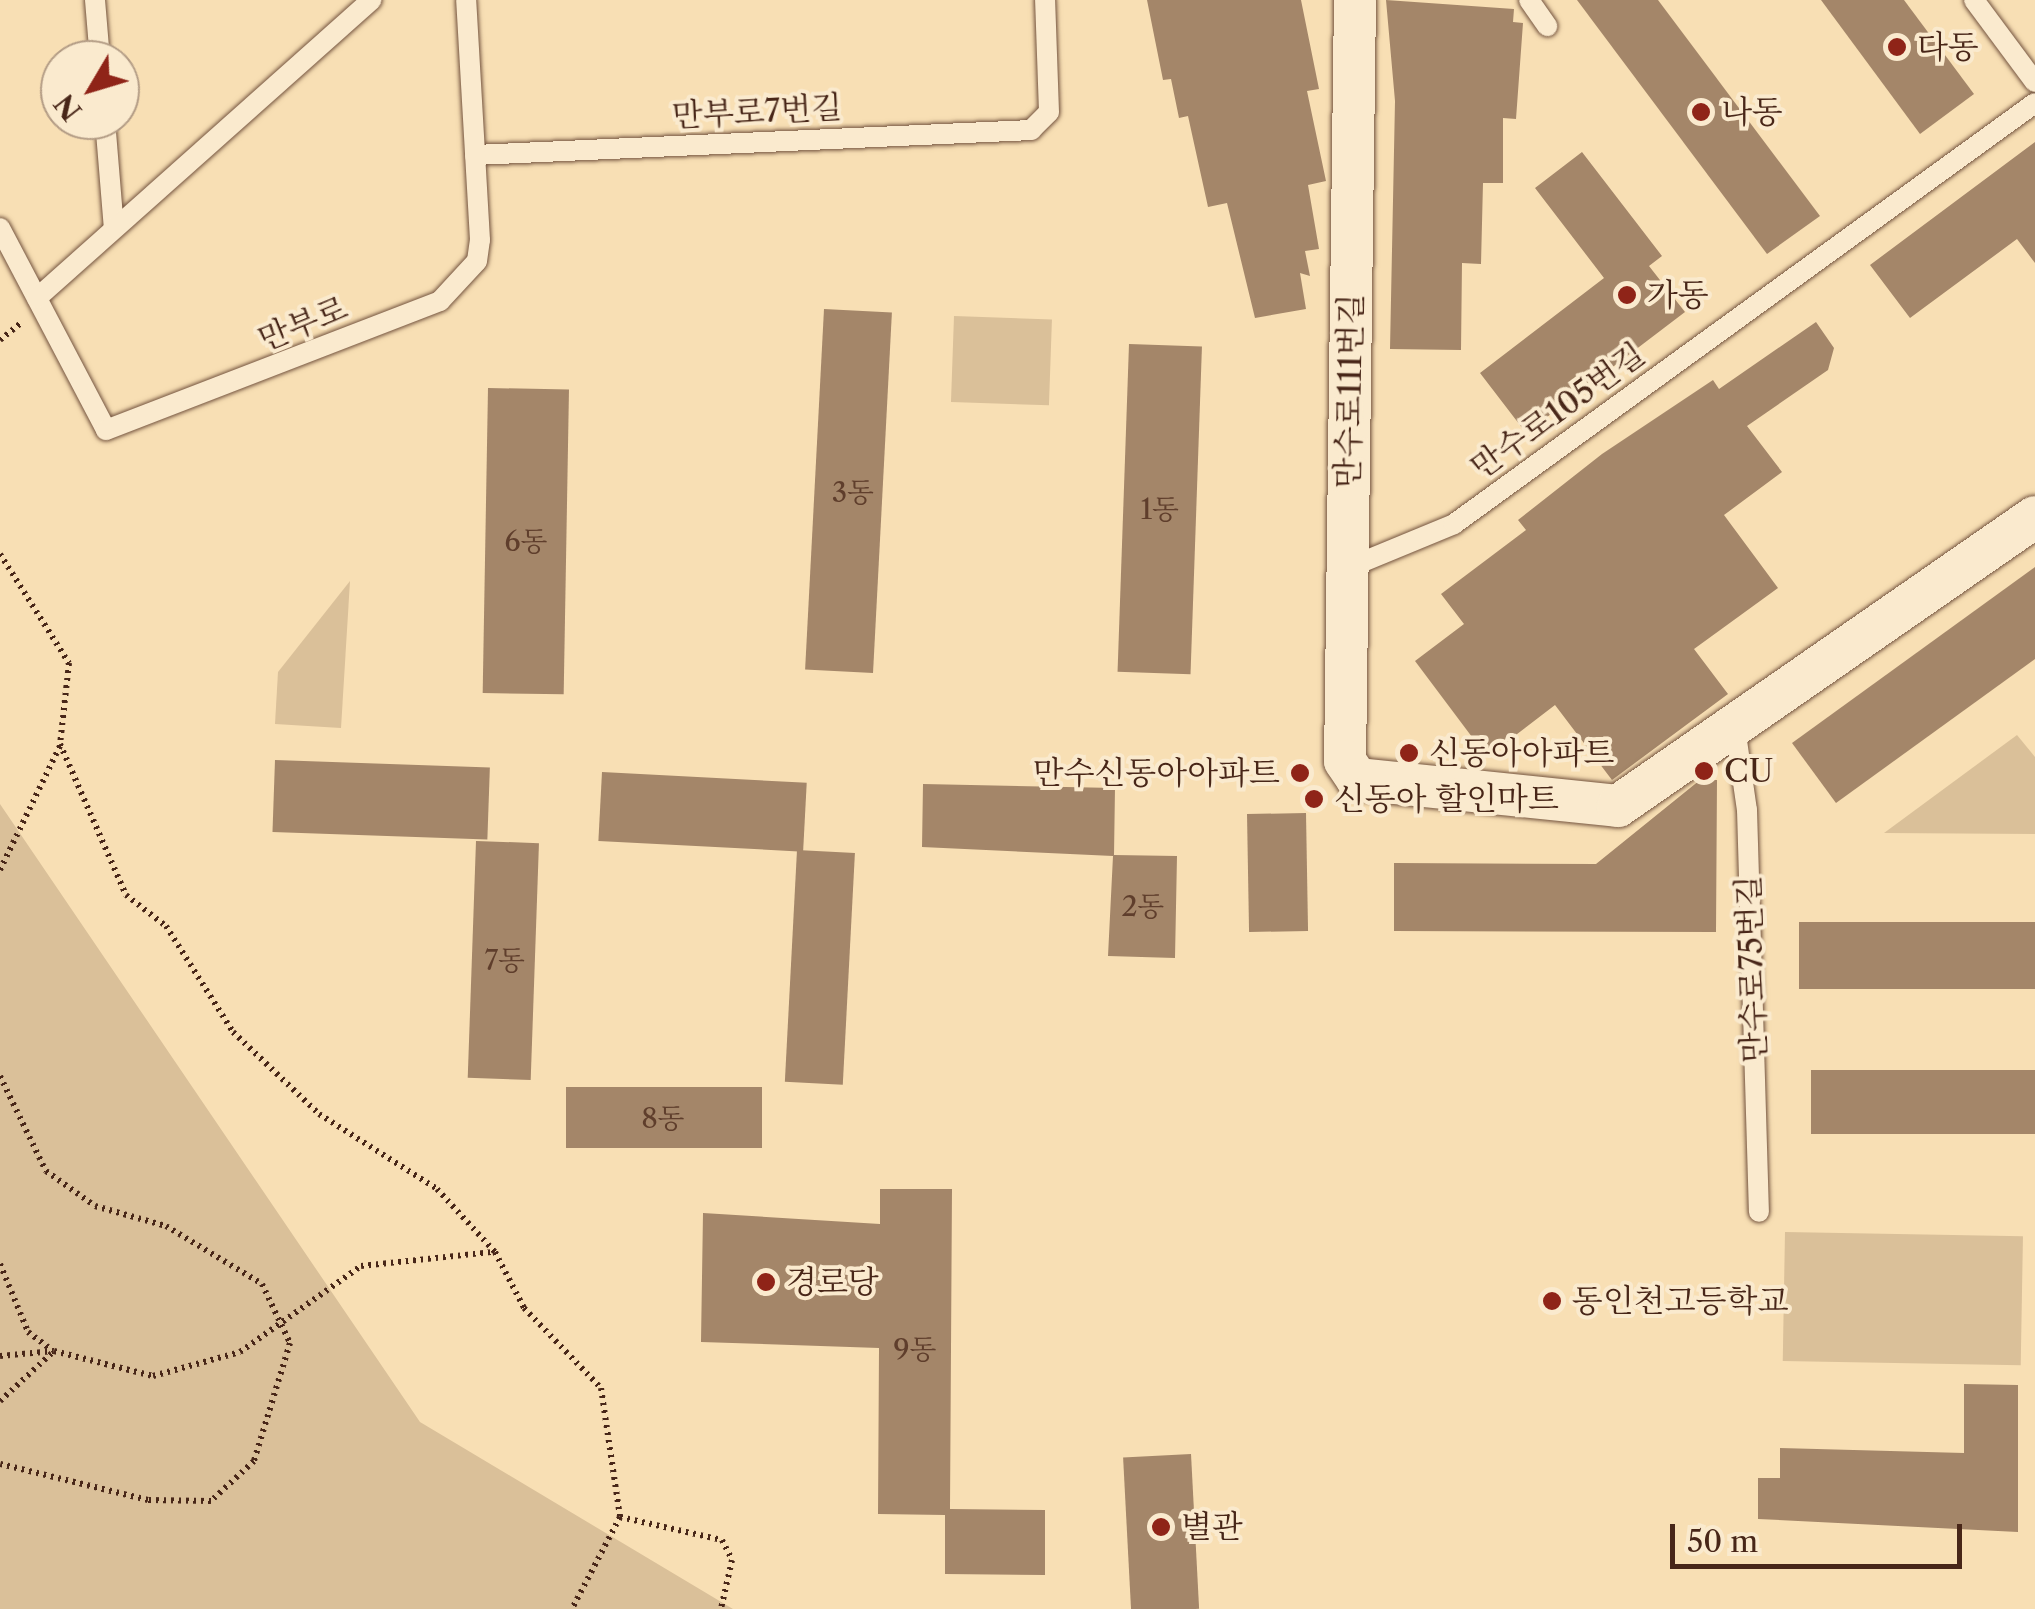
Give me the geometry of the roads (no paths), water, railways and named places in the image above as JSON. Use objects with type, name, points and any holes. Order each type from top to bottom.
[{"type":"street","name":"만수로111번길","points":[[1356,0],[1345,762],[1357,778],[1618,806],[1735,728]]},
{"type":"street","points":[[1735,728],[2035,517]]},
{"type":"lane","points":[[95,0],[98,40]]},
{"type":"lane","points":[[37,298],[371,0]]},
{"type":"lane","name":"만부로","points":[[0,228],[106,430],[122,430],[440,301],[477,262],[466,0]]},
{"type":"lane","name":"만부로7번길","points":[[475,155],[1042,126],[1049,112],[1045,0]]},
{"type":"lane","points":[[1529,0],[1547,26]]},
{"type":"lane","points":[[1974,0],[2035,82]]},
{"type":"lane","name":"만수로105번길","points":[[1348,568],[1454,524],[2035,103]]},
{"type":"lane","points":[[107,140],[114,229]]},
{"type":"lane","name":"만수로75번길","points":[[1735,728],[1747,810],[1759,1212]]},
{"type":"place","name":"다동","points":[[1897,47]]},
{"type":"place","name":"나동","points":[[1701,112]]},
{"type":"place","name":"가동","points":[[1627,295]]},
{"type":"place","name":"신동아아파트","points":[[1409,753]]},
{"type":"place","name":"CU","points":[[1704,771]]},
{"type":"place","name":"만수신동아아파트","points":[[1300,773]]},
{"type":"place","name":"신동아 할인마트","points":[[1314,799]]},
{"type":"place","name":"경로당","points":[[766,1282]]},
{"type":"place","name":"동인천고등학교","points":[[1552,1301]]},
{"type":"place","name":"별관","points":[[1161,1527]]}]
